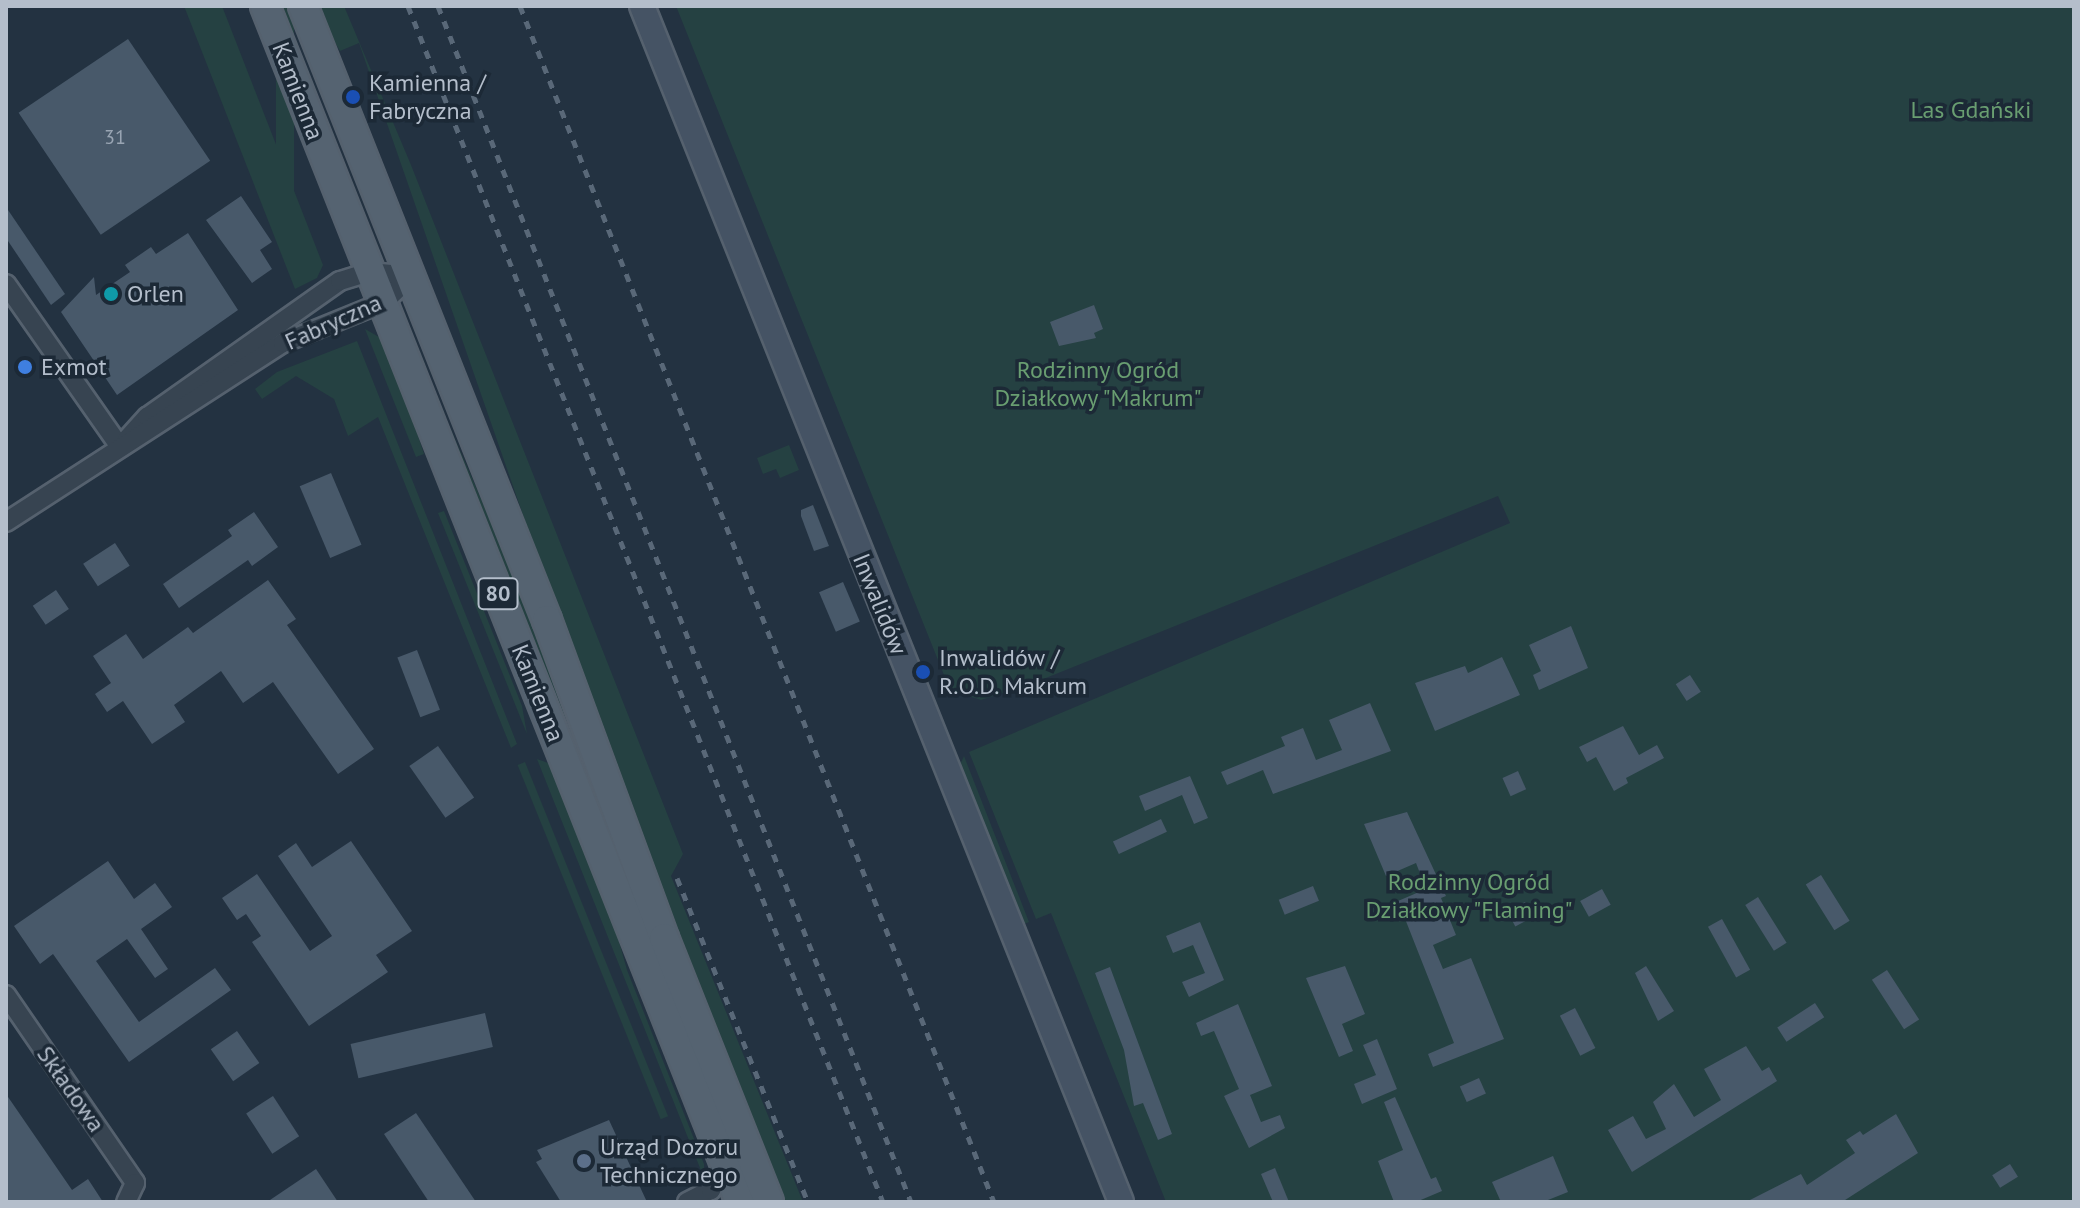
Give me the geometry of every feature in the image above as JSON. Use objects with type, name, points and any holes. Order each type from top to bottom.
[{"type":"main road","name":"Kamienna","points":[[265,6],[740,1200]]},
{"type":"main road","name":"Kamienna","points":[[303,6],[411,276],[769,1202]]},
{"type":"street","name":"Inwalidów","points":[[642,6],[1121,1202]]},
{"type":"street","name":"Fabryczna","points":[[120,447],[147,417],[340,281],[370,272],[411,276]]},
{"type":"street","name":"Fabryczna","points":[[6,522],[120,447],[154,430],[283,343],[384,302],[411,276]]},
{"type":"street","points":[[6,284],[120,447]]},
{"type":"street","name":"Składowa","points":[[6,995],[135,1183],[126,1202]]},
{"type":"street","points":[[687,1202],[711,1190],[724,1161]]},
{"type":"street","points":[[711,1190],[740,1200]]},
{"type":"green space","points":[[184,6],[222,6],[323,265],[317,278],[295,289]]},
{"type":"green space","points":[[276,6],[294,6],[294,236],[276,236]]},
{"type":"green space","points":[[314,6],[344,6],[411,165],[683,854],[671,876],[803,1202],[781,1202],[621,797],[359,43],[340,51]]},
{"type":"green space","points":[[676,6],[2074,6],[2074,1202],[1166,1202],[1051,913],[1036,919],[969,752],[1510,523],[1498,496],[1031,684],[981,700],[950,690]]},
{"type":"green space","points":[[396,304],[534,620],[759,1202],[752,1202]]},
{"type":"green space","points":[[365,329],[379,337],[393,358],[424,454],[416,457]]},
{"type":"green space","points":[[357,341],[517,744],[511,748],[378,417],[348,436],[334,399],[296,376],[262,399],[255,389],[277,372]]},
{"type":"green space","points":[[789,445],[799,470],[780,478],[776,469],[763,474],[757,458]]},
{"type":"green space","points":[[444,511],[522,706],[527,734],[438,513]]},
{"type":"green space","points":[[964,756],[1029,922],[1024,924],[959,767]]},
{"type":"green space","points":[[537,759],[551,764],[604,888],[627,970],[704,1164],[704,1178]]},
{"type":"green space","points":[[525,762],[668,1116],[661,1119],[518,765]]},
{"type":"building","points":[[128,39],[210,161],[101,235],[19,113]]},
{"type":"building","points":[[241,196],[272,242],[260,250],[272,269],[252,283],[206,220]]},
{"type":"building","points":[[6,207],[65,294],[51,305],[6,238]]},
{"type":"building","name":"Orlen","points":[[188,233],[238,310],[117,395],[61,312],[94,277],[96,295],[130,272],[125,265],[151,247],[156,254]]},
{"type":"building","points":[[1094,305],[1103,329],[1094,333],[1096,338],[1059,346],[1050,322]]},
{"type":"building","points":[[331,473],[361,545],[330,558],[300,486]]},
{"type":"building","points":[[813,505],[829,546],[814,551],[801,516],[801,510]]},
{"type":"building","points":[[254,512],[278,547],[252,566],[248,560],[179,608],[163,584],[232,536],[228,530]]},
{"type":"building","points":[[115,543],[130,566],[98,586],[83,564]]},
{"type":"building","points":[[268,580],[296,619],[287,625],[374,749],[338,774],[273,682],[243,703],[221,671],[174,705],[185,722],[152,744],[123,701],[107,712],[95,694],[111,683],[93,656],[126,634],[143,659],[188,627],[193,633]]},
{"type":"building","points":[[843,582],[860,622],[836,632],[819,592]]},
{"type":"building","points":[[56,590],[69,609],[46,625],[33,606]]},
{"type":"building","points":[[1571,626],[1588,668],[1539,690],[1533,675],[1541,671],[1529,645]]},
{"type":"building","points":[[417,650],[440,710],[420,717],[397,658]]},
{"type":"building","points":[[1502,657],[1520,695],[1435,731],[1415,683],[1465,666],[1468,673]]},
{"type":"building","points":[[1690,675],[1701,692],[1687,701],[1676,684]]},
{"type":"building","points":[[1370,703],[1391,751],[1273,794],[1263,770],[1227,785],[1221,772],[1285,746],[1281,737],[1303,728],[1316,760],[1342,750],[1329,720]]},
{"type":"building","points":[[1623,726],[1639,755],[1657,745],[1664,758],[1626,778],[1628,783],[1614,791],[1596,757],[1587,762],[1579,747]]},
{"type":"building","points":[[438,746],[474,798],[445,818],[409,766]]},
{"type":"building","points":[[1518,771],[1526,789],[1511,796],[1502,778]]},
{"type":"building","points":[[1190,776],[1208,818],[1194,824],[1182,795],[1145,811],[1139,796]]},
{"type":"building","points":[[1407,812],[1446,896],[1441,898],[1456,935],[1433,945],[1443,969],[1471,958],[1504,1039],[1433,1067],[1428,1054],[1454,1043],[1398,901],[1426,889],[1416,863],[1386,876],[1364,824]]},
{"type":"building","points":[[1161,819],[1167,832],[1119,854],[1113,841]]},
{"type":"building","points":[[351,841],[412,931],[376,955],[388,972],[309,1026],[252,942],[261,936],[246,914],[237,920],[222,898],[257,874],[310,951],[332,936],[278,856],[296,843],[312,867]]},
{"type":"building","points":[[108,861],[134,899],[155,883],[172,907],[141,929],[168,969],[155,978],[127,939],[96,961],[139,1022],[215,968],[231,990],[129,1062],[53,954],[40,964],[14,926]]},
{"type":"building","points":[[1821,875],[1850,921],[1834,930],[1806,885]]},
{"type":"building","points":[[1313,886],[1319,901],[1285,915],[1279,900]]},
{"type":"building","points":[[1602,889],[1611,905],[1589,917],[1580,901]]},
{"type":"building","points":[[1758,897],[1787,943],[1774,951],[1745,905]]},
{"type":"building","points":[[1525,902],[1533,917],[1515,926],[1507,911]]},
{"type":"building","points":[[1722,919],[1750,970],[1736,977],[1708,927]]},
{"type":"building","points":[[1200,922],[1224,980],[1189,997],[1182,982],[1205,973],[1193,945],[1173,953],[1166,936]]},
{"type":"building","points":[[1345,966],[1365,1014],[1342,1024],[1353,1051],[1339,1057],[1306,978]]},
{"type":"building","points":[[1646,966],[1674,1011],[1658,1021],[1635,973]]},
{"type":"building","points":[[1110,967],[1172,1134],[1158,1140],[1143,1103],[1134,1106],[1124,1050],[1095,973]]},
{"type":"building","points":[[1887,970],[1919,1019],[1904,1029],[1872,980]]},
{"type":"building","points":[[1815,1003],[1824,1017],[1787,1042],[1777,1028]]},
{"type":"building","points":[[1238,1004],[1272,1086],[1250,1095],[1261,1122],[1280,1115],[1285,1128],[1249,1148],[1224,1096],[1239,1089],[1214,1031],[1201,1036],[1196,1023]]},
{"type":"building","points":[[1575,1008],[1595,1048],[1580,1056],[1560,1016]]},
{"type":"building","points":[[485,1013],[493,1047],[358,1078],[351,1044]]},
{"type":"building","points":[[237,1031],[259,1063],[233,1081],[211,1049]]},
{"type":"building","points":[[1377,1039],[1397,1089],[1362,1104],[1354,1084],[1376,1075],[1363,1045]]},
{"type":"building","points":[[1746,1046],[1762,1071],[1769,1067],[1777,1081],[1632,1172],[1608,1130],[1633,1116],[1646,1139],[1666,1129],[1653,1102],[1674,1084],[1694,1117],[1721,1100],[1704,1069]]},
{"type":"building","points":[[1479,1078],[1486,1094],[1467,1102],[1460,1087]]},
{"type":"building","points":[[6,1094],[72,1190],[88,1179],[103,1202],[6,1202]]},
{"type":"building","points":[[273,1096],[299,1136],[272,1154],[246,1113]]},
{"type":"building","points":[[1395,1097],[1431,1179],[1436,1177],[1442,1191],[1416,1202],[1394,1202],[1378,1161],[1403,1150],[1384,1102]]},
{"type":"building","points":[[416,1113],[476,1202],[429,1202],[384,1134]]},
{"type":"building","points":[[1896,1114],[1918,1153],[1842,1202],[1746,1202],[1801,1174],[1807,1185],[1855,1153],[1846,1140],[1860,1131],[1863,1135]]},
{"type":"building","name":"Urząd Dozoru Technicznego","points":[[609,1120],[647,1202],[561,1202],[536,1162],[542,1159],[537,1150]]},
{"type":"building","points":[[1553,1156],[1568,1192],[1543,1202],[1501,1202],[1492,1182]]},
{"type":"building","points":[[2010,1164],[2018,1177],[2000,1188],[1992,1175]]},
{"type":"building","points":[[1275,1168],[1289,1202],[1273,1202],[1261,1174]]},
{"type":"building","points":[[316,1169],[338,1202],[267,1202]]},
{"type":"railway","points":[[408,6],[883,1202]]},
{"type":"railway","points":[[438,6],[911,1202]]},
{"type":"railway","points":[[520,6],[994,1202]]},
{"type":"railway","points":[[677,878],[808,1202]]},
{"type":"place","name":"Kamienna / Fabryczna","points":[[353,97]]},
{"type":"place","name":"Orlen","points":[[111,294]]},
{"type":"place","name":"Exmot","points":[[25,367]]},
{"type":"place","name":"Inwalidów / R.O.D. Makrum","points":[[923,672]]},
{"type":"place","name":"Urząd Dozoru Technicznego","points":[[584,1161]]},
{"type":"park label","name":"Las Gdański","points":[[1971,110]]},
{"type":"park label","name":"Rodzinny Ogród Działkowy \"Makrum\"","points":[[1098,384]]},
{"type":"park label","name":"Rodzinny Ogród Działkowy \"Flaming\"","points":[[1469,896]]}]
